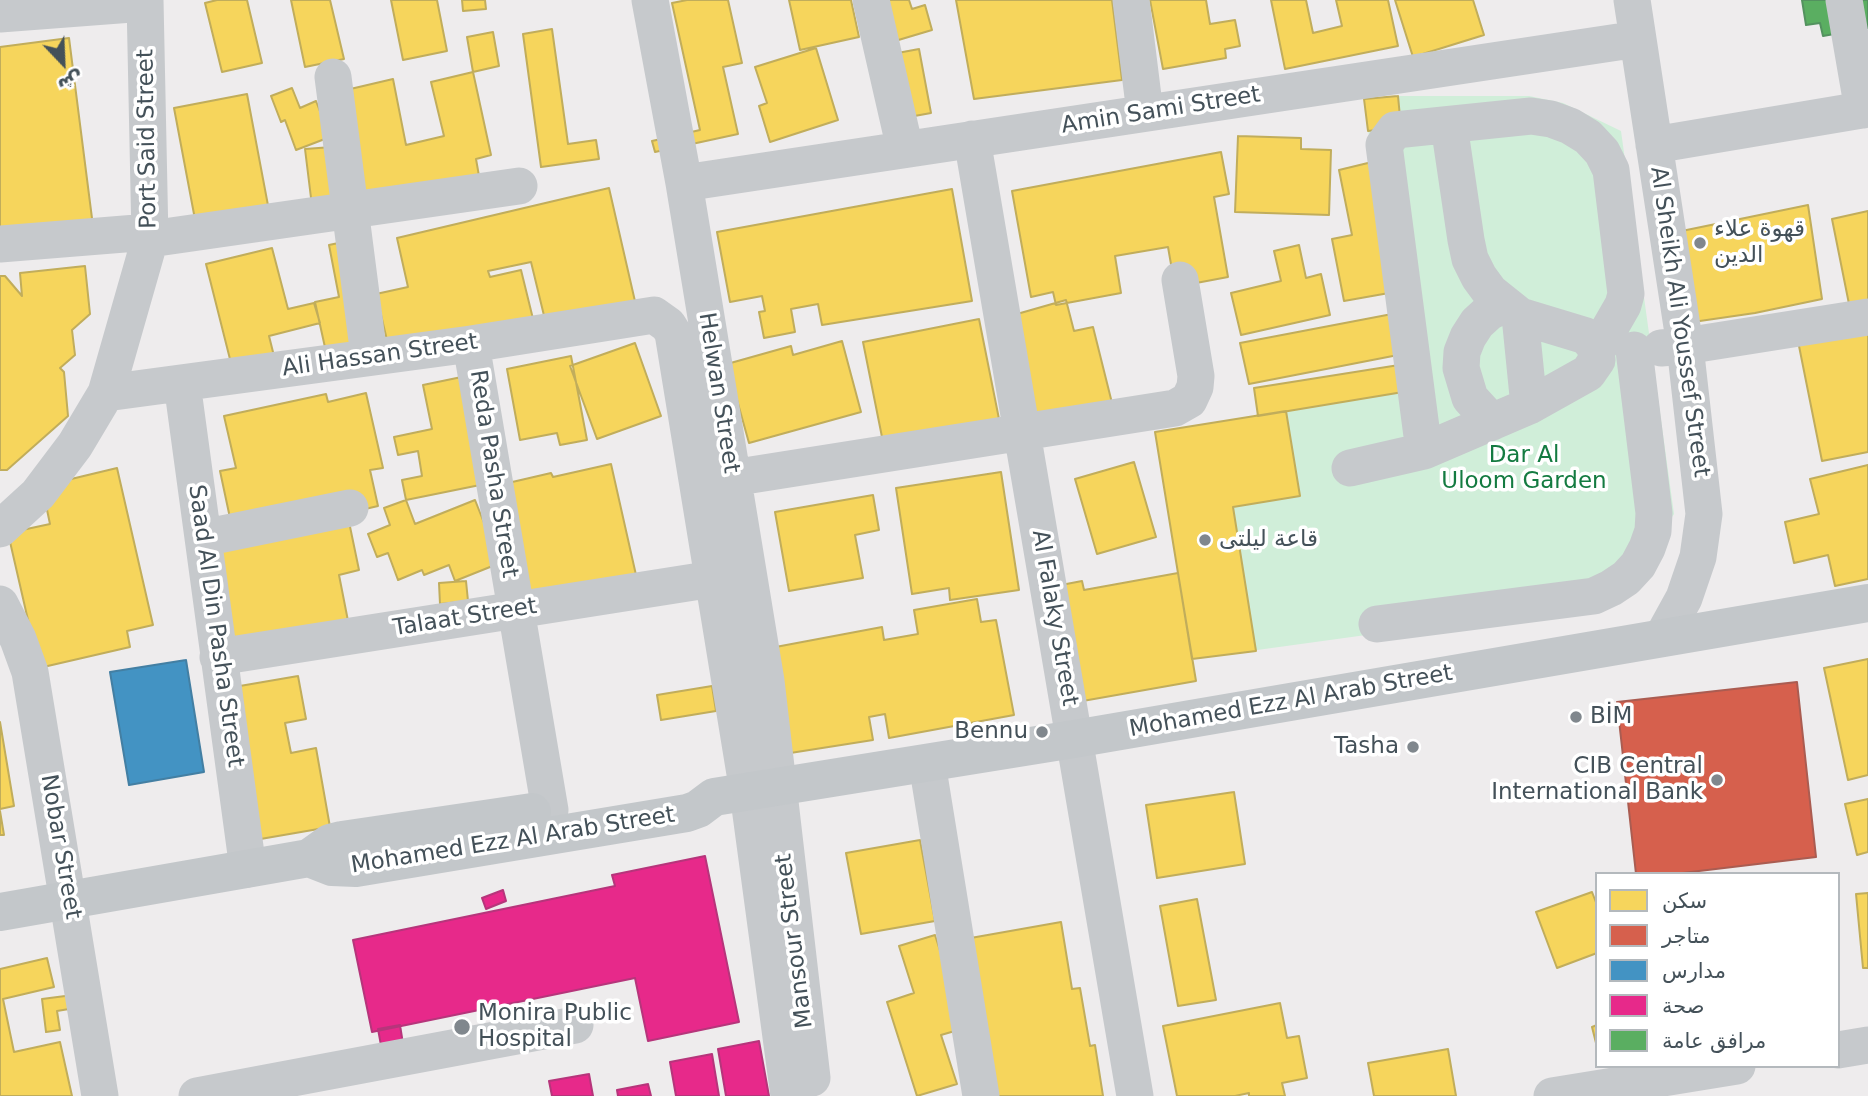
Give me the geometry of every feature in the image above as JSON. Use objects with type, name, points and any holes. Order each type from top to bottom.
[{"type":"main road","name":"Mohamed Ezz Al Arab Street","points":[[0,912],[309,858],[330,844],[342,841],[684,789],[746,792],[1074,739],[1868,603]]},
{"type":"main road","name":"Mohamed Ezz Al Arab Street","points":[[309,858],[332,867],[356,868],[687,813],[746,792]]},
{"type":"street","name":"Helwan Street","points":[[650,0],[684,183],[766,681],[746,792]]},
{"type":"street","points":[[871,0],[905,149]]},
{"type":"street","points":[[1131,0],[1145,113]]},
{"type":"street","name":"Al Sheikh Ali Youssef Street","points":[[1632,0],[1685,346],[1704,514],[1694,568],[1684,598],[1662,638]]},
{"type":"street","points":[[1654,145],[1865,110],[1844,0]]},
{"type":"street","points":[[0,14],[145,1]]},
{"type":"street","name":"Port Said Street","points":[[0,529],[38,494],[75,445],[106,393],[150,235],[145,1]]},
{"type":"street","name":"Amin Sami Street","points":[[684,183],[1638,39]]},
{"type":"street","points":[[332,77],[369,356]]},
{"type":"street","points":[[1424,451],[1384,145],[1390,134],[1401,128],[1531,116],[1570,126],[1588,137],[1602,152],[1611,170],[1626,294],[1623,305],[1596,352]]},
{"type":"street","points":[[1449,125],[1470,259],[1479,277],[1512,310],[1529,406]]},
{"type":"street","name":"Al Falaky Street","points":[[972,139],[1135,1096]]},
{"type":"street","points":[[0,244],[150,235],[519,186]]},
{"type":"street","points":[[732,478],[1175,408],[1189,400],[1195,387],[1196,376],[1180,280]]},
{"type":"street","points":[[1350,468],[1424,451],[1492,422],[1529,406],[1588,373],[1597,360],[1592,340],[1512,310],[1489,312],[1468,337],[1462,352],[1461,368],[1470,398],[1492,422]]},
{"type":"street","name":"Ali Hassan Street","points":[[106,393],[471,344],[653,315],[668,325],[673,333],[713,579]]},
{"type":"street","points":[[1596,352],[1685,346],[1868,317]]},
{"type":"street","name":"Reda Pasha Street","points":[[471,344],[550,810]]},
{"type":"street","points":[[1377,624],[1594,596],[1626,578],[1638,565],[1647,548],[1653,531],[1654,513],[1634,350]]},
{"type":"street","points":[[1414,378],[1461,368]]},
{"type":"street","name":"Saad Al Din Pasha Street","points":[[182,383],[248,869]]},
{"type":"street","points":[[203,538],[350,508]]},
{"type":"street","points":[[713,579],[746,792]]},
{"type":"street","name":"Talaat Street","points":[[218,657],[713,579]]},
{"type":"street","name":"Nobar Street","points":[[0,604],[18,639],[30,672],[70,900],[100,1096]]},
{"type":"street","points":[[927,763],[981,1096]]},
{"type":"street","name":"Mansour Street","points":[[746,792],[789,1096]]},
{"type":"street","name":"Mansour Street","points":[[746,792],[814,1096]]},
{"type":"street","points":[[197,1096],[575,1025]]},
{"type":"street","points":[[1840,1050],[1868,1045]]},
{"type":"street","points":[[1552,1096],[1701,1069]]},
{"type":"green space","name":"Dar Al Uloom Garden","points":[[1398,96],[1529,96],[1563,103],[1621,131],[1674,514],[1620,600],[1192,659],[1155,432],[1403,392],[1364,99]]},
{"type":"building: سكن","points":[[217,0],[247,0],[262,63],[222,72],[205,3]]},
{"type":"building: سكن","points":[[291,0],[330,0],[344,59],[305,67]]},
{"type":"building: سكن","points":[[391,0],[437,0],[447,51],[403,60]]},
{"type":"building: سكن","points":[[462,0],[485,0],[486,9],[463,11]]},
{"type":"building: سكن","points":[[687,0],[728,0],[742,63],[723,67],[738,134],[655,152],[652,141],[700,130],[672,3]]},
{"type":"building: سكن","points":[[789,0],[851,0],[859,37],[800,50]]},
{"type":"building: سكن","points":[[873,0],[909,0],[912,9],[925,5],[932,30],[885,44]]},
{"type":"building: سكن","points":[[956,0],[1112,0],[1122,80],[974,99]]},
{"type":"building: سكن","points":[[1150,0],[1206,0],[1210,24],[1235,20],[1240,46],[1225,49],[1226,58],[1163,69]]},
{"type":"building: سكن","points":[[1271,0],[1306,0],[1313,33],[1342,26],[1336,0],[1388,0],[1398,46],[1285,69]]},
{"type":"building: سكن","points":[[1395,0],[1473,0],[1484,35],[1413,57]]},
{"type":"building: سكن","points":[[552,29],[568,144],[596,140],[599,159],[541,167],[523,34]]},
{"type":"building: سكن","points":[[493,32],[499,66],[473,72],[467,37]]},
{"type":"building: سكن","points":[[69,38],[94,234],[0,246],[0,47]]},
{"type":"building: سكن","points":[[816,48],[838,120],[770,142],[759,106],[767,103],[755,67]]},
{"type":"building: سكن","points":[[919,49],[931,113],[887,121],[876,57]]},
{"type":"building: سكن","points":[[473,72],[491,155],[476,159],[479,176],[355,205],[329,94],[393,79],[406,145],[444,136],[431,82]]},
{"type":"building: سكن","points":[[292,88],[300,108],[316,101],[330,137],[296,150],[285,120],[281,122],[271,96]]},
{"type":"building: سكن","points":[[247,94],[270,216],[197,230],[174,108]]},
{"type":"building: سكن","points":[[1398,96],[1400,117],[1384,129],[1368,131],[1364,99]]},
{"type":"building: سكن","points":[[1238,136],[1301,138],[1301,149],[1331,150],[1329,215],[1235,212]]},
{"type":"building: سكن","points":[[332,147],[338,202],[312,206],[305,149]]},
{"type":"building: سكن","points":[[1221,152],[1229,194],[1214,197],[1228,277],[1175,287],[1168,247],[1115,256],[1121,293],[1056,305],[1053,292],[1031,297],[1012,191]]},
{"type":"building: سكن","points":[[1372,162],[1389,293],[1344,301],[1332,239],[1352,235],[1339,170]]},
{"type":"building: سكن","points":[[609,188],[637,310],[548,332],[531,262],[488,271],[490,277],[521,270],[535,327],[392,361],[376,294],[408,287],[397,238]]},
{"type":"building: سكن","points":[[952,189],[972,301],[822,325],[818,304],[791,309],[795,332],[764,338],[759,312],[765,311],[762,296],[730,302],[717,232]]},
{"type":"building: سكن","points":[[1808,205],[1822,299],[1755,313],[1686,323],[1672,233]]},
{"type":"building: سكن","points":[[1868,211],[1868,316],[1852,319],[1832,219]]},
{"type":"building: سكن","points":[[357,239],[363,354],[328,361],[315,302],[339,297],[329,245]]},
{"type":"building: سكن","points":[[1299,245],[1306,278],[1321,274],[1330,315],[1241,335],[1231,293],[1281,281],[1274,251]]},
{"type":"building: سكن","points":[[272,248],[288,309],[314,303],[320,323],[269,336],[277,368],[235,379],[206,264]]},
{"type":"building: سكن","points":[[85,266],[90,314],[72,330],[75,355],[60,368],[64,372],[68,416],[7,470],[0,470],[0,276],[5,276],[22,296],[20,273]]},
{"type":"building: سكن","points":[[1066,300],[1074,331],[1093,327],[1114,411],[1024,433],[996,320]]},
{"type":"building: سكن","points":[[1392,314],[1398,355],[1249,384],[1240,343]]},
{"type":"building: سكن","points":[[979,319],[1001,429],[885,452],[863,342]]},
{"type":"building: سكن","points":[[1868,330],[1868,452],[1822,461],[1798,341]]},
{"type":"building: سكن","points":[[842,341],[861,412],[749,443],[727,364],[791,346],[793,355]]},
{"type":"building: سكن","points":[[635,343],[661,416],[597,439],[570,366]]},
{"type":"building: سكن","points":[[571,356],[587,440],[560,445],[557,433],[520,440],[507,369]]},
{"type":"building: سكن","points":[[1399,365],[1403,392],[1258,416],[1254,388]]},
{"type":"building: سكن","points":[[476,374],[480,485],[406,500],[402,480],[422,476],[418,451],[398,455],[394,437],[432,429],[423,385]]},
{"type":"building: سكن","points":[[366,393],[383,468],[370,470],[378,506],[361,510],[230,518],[220,471],[236,468],[224,416],[326,394],[328,402]]},
{"type":"building: سكن","name":"قاعة ليلتى","points":[[1286,411],[1300,496],[1233,507],[1256,651],[1192,659],[1155,432]]},
{"type":"building: سكن","points":[[1134,462],[1156,537],[1097,554],[1075,479]]},
{"type":"building: سكن","points":[[611,464],[636,575],[521,601],[495,486],[551,473],[553,477]]},
{"type":"building: سكن","points":[[1868,465],[1868,579],[1835,586],[1828,555],[1794,563],[1785,522],[1819,514],[1810,479]]},
{"type":"building: سكن","points":[[117,468],[153,625],[127,631],[130,647],[39,668],[8,533],[50,524],[42,486]]},
{"type":"building: سكن","points":[[1001,472],[1019,590],[950,600],[949,588],[912,594],[896,488]]},
{"type":"building: سكن","points":[[873,495],[879,530],[855,535],[863,578],[789,591],[775,512]]},
{"type":"building: سكن","points":[[406,500],[415,524],[475,500],[500,563],[455,581],[449,565],[424,575],[422,570],[398,580],[388,553],[377,557],[368,534],[390,525],[384,508]]},
{"type":"building: سكن","points":[[348,517],[359,570],[339,575],[349,626],[236,649],[214,545]]},
{"type":"building: سكن","points":[[1178,573],[1196,681],[1077,702],[1056,586],[1082,581],[1084,590]]},
{"type":"building: سكن","points":[[466,581],[468,601],[440,604],[439,583]]},
{"type":"building: سكن","points":[[977,599],[981,622],[996,620],[1014,715],[889,738],[885,714],[869,717],[873,740],[784,754],[765,649],[882,627],[884,640],[918,634],[914,610]]},
{"type":"building: سكن","points":[[1868,659],[1868,775],[1848,780],[1824,668]]},
{"type":"building: سكن","points":[[298,676],[306,719],[285,723],[291,753],[316,748],[330,827],[249,841],[234,687]]},
{"type":"building: سكن","points":[[712,686],[716,711],[661,720],[657,695]]},
{"type":"building: سكن","points":[[0,722],[14,806],[0,809]]},
{"type":"building: سكن","points":[[1234,792],[1245,864],[1157,878],[1146,805]]},
{"type":"building: سكن","points":[[1868,799],[1868,852],[1857,855],[1845,804]]},
{"type":"building: سكن","points":[[0,811],[4,835],[0,835]]},
{"type":"building: سكن","points":[[920,840],[935,921],[861,934],[846,853]]},
{"type":"building: سكن","points":[[1592,892],[1595,900],[1595,954],[1557,968],[1536,912]]},
{"type":"building: سكن","points":[[1868,893],[1868,968],[1863,968],[1856,894]]},
{"type":"building: سكن","points":[[1197,899],[1216,1000],[1178,1006],[1160,906]]},
{"type":"building: سكن","points":[[1061,922],[1072,989],[1080,988],[1090,1046],[1095,1045],[1103,1096],[991,1096],[965,939]]},
{"type":"building: سكن","points":[[935,935],[965,1028],[941,1035],[957,1084],[917,1096],[887,1002],[914,993],[899,946]]},
{"type":"building: سكن","points":[[47,958],[54,987],[3,999],[14,1052],[60,1042],[72,1096],[0,1096],[0,969]]},
{"type":"building: سكن","points":[[73,995],[75,1008],[57,1011],[60,1030],[46,1032],[42,999]]},
{"type":"building: سكن","points":[[1280,1003],[1287,1038],[1299,1036],[1307,1078],[1282,1083],[1285,1096],[1249,1096],[1249,1093],[1235,1096],[1177,1096],[1163,1026]]},
{"type":"building: سكن","points":[[1448,1049],[1456,1096],[1374,1096],[1368,1063]]},
{"type":"building: متاجر","name":"CIB Central International Bank","points":[[1797,682],[1816,857],[1691,872],[1636,872],[1617,702]]},
{"type":"building: مدارس","points":[[186,660],[204,772],[129,785],[110,672]]},
{"type":"building: صحة","points":[[705,856],[739,1022],[648,1041],[635,978],[372,1032],[353,940],[615,886],[612,875]]},
{"type":"building: صحة","points":[[503,890],[506,901],[486,909],[482,898]]},
{"type":"building: صحة","points":[[400,1025],[406,1063],[385,1067],[378,1029]]},
{"type":"building: صحة","points":[[759,1041],[769,1096],[726,1096],[718,1049]]},
{"type":"building: صحة","points":[[712,1054],[719,1096],[676,1096],[670,1062]]},
{"type":"building: صحة","points":[[589,1074],[593,1096],[552,1096],[549,1081]]},
{"type":"building: صحة","points":[[648,1084],[651,1096],[618,1096],[617,1090]]},
{"type":"building: مرافق عامة","points":[[1802,0],[1868,0],[1868,28],[1823,36],[1820,23],[1806,25]]},
{"type":"place","name":"قهوة علاء الدين","points":[[1700,243]]},
{"type":"place","name":"قاعة ليلتى","points":[[1205,540]]},
{"type":"place","name":"BİM","points":[[1576,717]]},
{"type":"place","name":"Bennu","points":[[1042,732]]},
{"type":"place","name":"Tasha","points":[[1413,747]]},
{"type":"place","name":"CIB Central International Bank","points":[[1717,780]]},
{"type":"place","name":"Monira Public Hospital","points":[[462,1027]]}]
